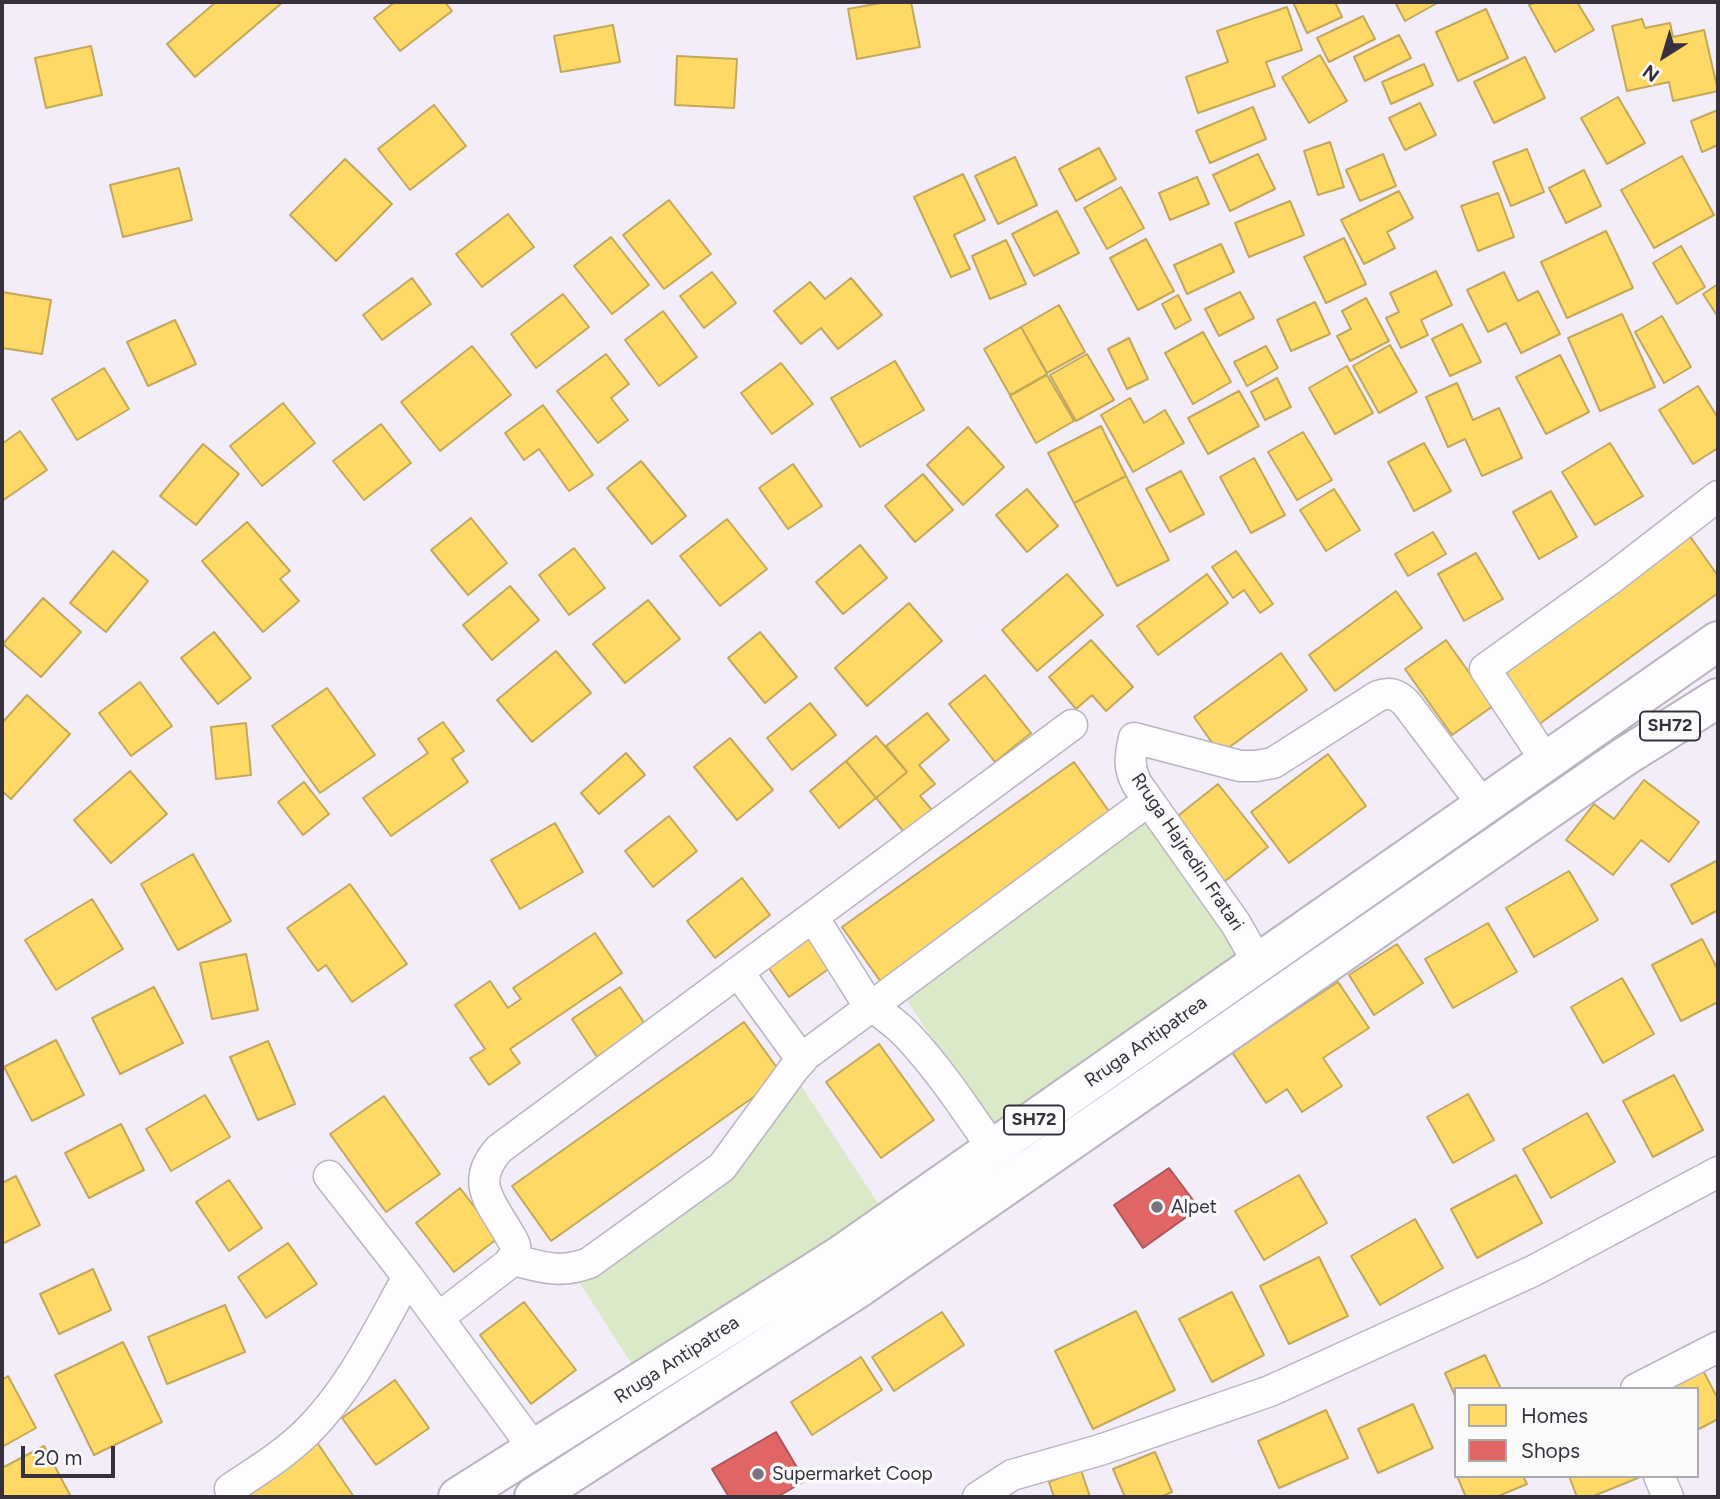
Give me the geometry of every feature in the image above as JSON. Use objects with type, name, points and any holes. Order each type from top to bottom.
[{"type":"main road","name":"Rruga Antipatrea","points":[[458,1497],[841,1255],[1718,641]]},
{"type":"main road","name":"Rruga Antipatrea","points":[[534,1497],[860,1287],[1607,768],[1718,697]]},
{"type":"street","points":[[1546,761],[1485,669],[1612,578],[1718,496]]},
{"type":"street","name":"Rruga Hajredin Fratari","points":[[1258,963],[1236,924],[1131,773],[1129,760],[1134,738],[1240,766],[1273,763],[1378,696],[1389,692],[1406,703],[1483,806]]},
{"type":"street","points":[[438,1318],[513,1259],[516,1250],[514,1243],[486,1193],[483,1178],[488,1162],[499,1149],[1072,725]]},
{"type":"street","points":[[513,1259],[555,1270],[571,1270],[589,1263],[705,1182],[722,1167],[802,1060],[1148,801]]},
{"type":"street","points":[[813,917],[862,995],[872,1007],[907,1035],[954,1091],[993,1149]]},
{"type":"street","points":[[738,972],[802,1060]]},
{"type":"street","points":[[978,1497],[1012,1475],[1100,1450],[1270,1391],[1533,1271],[1718,1172]]},
{"type":"street","points":[[329,1176],[408,1277],[535,1450]]},
{"type":"street","points":[[230,1489],[291,1446],[324,1413],[352,1377],[408,1277]]},
{"type":"street","points":[[1640,1387],[1718,1346]]},
{"type":"street","points":[[1660,1478],[1668,1497]]},
{"type":"green space","points":[[1145,812],[1241,956],[992,1127],[903,995]]},
{"type":"green space","points":[[796,1078],[883,1211],[638,1374],[576,1277],[734,1166]]},
{"type":"building: Homes","points":[[216,2],[283,2],[195,77],[167,44]]},
{"type":"building: Homes","points":[[395,2],[445,2],[452,11],[400,51],[374,18]]},
{"type":"building: Homes","points":[[886,2],[911,2],[920,47],[857,59],[848,9]]},
{"type":"building: Homes","points":[[1293,2],[1335,2],[1342,17],[1307,33]]},
{"type":"building: Homes","points":[[1395,2],[1439,2],[1405,21]]},
{"type":"building: Homes","points":[[1536,2],[1577,2],[1594,30],[1555,52],[1529,5]]},
{"type":"building: Homes","points":[[1287,7],[1302,50],[1266,62],[1275,86],[1198,113],[1186,77],[1228,62],[1217,31]]},
{"type":"building: Homes","points":[[1486,9],[1508,58],[1458,81],[1436,32]]},
{"type":"building: Homes","points":[[1363,16],[1375,39],[1329,62],[1317,38]]},
{"type":"building: Homes","points":[[1642,19],[1645,28],[1670,23],[1673,37],[1704,30],[1718,91],[1673,101],[1669,82],[1627,91],[1612,26]]},
{"type":"building: Homes","points":[[613,25],[620,62],[561,72],[554,36]]},
{"type":"building: Homes","points":[[1399,35],[1411,58],[1365,81],[1354,57]]},
{"type":"building: Homes","points":[[91,46],[102,95],[46,108],[35,58]]},
{"type":"building: Homes","points":[[1320,55],[1347,101],[1309,123],[1282,77]]},
{"type":"building: Homes","points":[[677,56],[737,59],[734,108],[675,105]]},
{"type":"building: Homes","points":[[1525,57],[1545,98],[1494,123],[1474,82]]},
{"type":"building: Homes","points":[[1424,64],[1433,85],[1391,104],[1382,82]]},
{"type":"building: Homes","points":[[1618,97],[1645,143],[1607,164],[1581,118]]},
{"type":"building: Homes","points":[[1420,103],[1436,135],[1405,150],[1389,118]]},
{"type":"building: Homes","points":[[434,105],[466,146],[410,190],[378,149]]},
{"type":"building: Homes","points":[[1253,107],[1266,139],[1210,163],[1196,131]]},
{"type":"building: Homes","points":[[1718,110],[1718,145],[1702,152],[1691,121]]},
{"type":"building: Homes","points":[[1330,142],[1344,187],[1318,195],[1304,151]]},
{"type":"building: Homes","points":[[1099,148],[1116,179],[1076,201],[1059,169]]},
{"type":"building: Homes","points":[[1527,149],[1544,192],[1511,206],[1493,162]]},
{"type":"building: Homes","points":[[1258,154],[1275,189],[1230,211],[1213,175]]},
{"type":"building: Homes","points":[[1383,154],[1396,186],[1360,201],[1346,170]]},
{"type":"building: Homes","points":[[1682,156],[1714,215],[1654,248],[1621,190]]},
{"type":"building: Homes","points":[[1015,157],[1037,205],[998,224],[975,176]]},
{"type":"building: Homes","points":[[345,159],[392,204],[336,261],[290,215]]},
{"type":"building: Homes","points":[[179,168],[192,220],[123,237],[110,185]]},
{"type":"building: Homes","points":[[1584,170],[1601,206],[1566,223],[1549,188]]},
{"type":"building: Homes","points":[[963,174],[985,220],[954,235],[970,269],[951,277],[914,197]]},
{"type":"building: Homes","points":[[1197,177],[1209,204],[1170,220],[1159,193]]},
{"type":"building: Homes","points":[[1121,187],[1144,228],[1107,249],[1084,208]]},
{"type":"building: Homes","points":[[1399,191],[1413,218],[1387,232],[1395,248],[1364,264],[1341,220]]},
{"type":"building: Homes","points":[[1498,193],[1514,237],[1478,251],[1461,206]]},
{"type":"building: Homes","points":[[669,200],[711,254],[664,289],[623,235]]},
{"type":"building: Homes","points":[[1290,201],[1304,235],[1249,257],[1235,223]]},
{"type":"building: Homes","points":[[1057,211],[1079,253],[1034,276],[1012,234]]},
{"type":"building: Homes","points":[[508,214],[534,247],[482,287],[456,254]]},
{"type":"building: Homes","points":[[1606,231],[1633,288],[1567,318],[1541,262]]},
{"type":"building: Homes","points":[[611,237],[649,285],[612,314],[574,266]]},
{"type":"building: Homes","points":[[1344,238],[1366,284],[1326,303],[1304,257]]},
{"type":"building: Homes","points":[[1146,239],[1174,291],[1138,310],[1110,258]]},
{"type":"building: Homes","points":[[1006,240],[1026,284],[990,299],[972,256]]},
{"type":"building: Homes","points":[[1221,244],[1234,272],[1187,294],[1174,265]]},
{"type":"building: Homes","points":[[1681,246],[1705,287],[1677,304],[1653,263]]},
{"type":"building: Homes","points":[[1436,271],[1452,305],[1421,320],[1428,335],[1401,348],[1386,318],[1399,312],[1390,293]]},
{"type":"building: Homes","points":[[712,272],[736,303],[704,328],[680,296]]},
{"type":"building: Homes","points":[[1504,272],[1518,301],[1538,291],[1560,334],[1521,353],[1506,323],[1488,332],[1467,290]]},
{"type":"building: Homes","points":[[412,278],[431,304],[382,340],[363,315]]},
{"type":"building: Homes","points":[[851,278],[882,315],[838,349],[821,328],[801,344],[774,311],[810,282],[825,299]]},
{"type":"building: Homes","points":[[1718,284],[1718,317],[1703,294]]},
{"type":"building: Homes","points":[[2,292],[51,300],[42,354],[2,348]]},
{"type":"building: Homes","points":[[1240,292],[1254,318],[1219,336],[1205,309]]},
{"type":"building: Homes","points":[[563,294],[589,327],[536,368],[511,334]]},
{"type":"building: Homes","points":[[1178,295],[1191,320],[1175,329],[1162,304]]},
{"type":"building: Homes","points":[[1366,298],[1389,341],[1350,361],[1337,336],[1351,329],[1342,311]]},
{"type":"building: Homes","points":[[1315,302],[1330,334],[1291,351],[1277,320]]},
{"type":"building: Homes","points":[[1059,305],[1085,352],[1047,373],[1021,327]]},
{"type":"building: Homes","points":[[663,311],[697,357],[659,386],[625,340]]},
{"type":"building: Homes","points":[[1622,314],[1655,387],[1600,411],[1568,338]]},
{"type":"building: Homes","points":[[1662,316],[1691,367],[1664,383],[1635,332]]},
{"type":"building: Homes","points":[[175,320],[196,364],[148,386],[127,342]]},
{"type":"building: Homes","points":[[1462,324],[1481,362],[1450,376],[1432,339]]},
{"type":"building: Homes","points":[[1021,327],[1047,374],[1010,395],[984,349]]},
{"type":"building: Homes","points":[[1203,332],[1231,382],[1193,404],[1165,353]]},
{"type":"building: Homes","points":[[1129,338],[1148,379],[1127,389],[1108,349]]},
{"type":"building: Homes","points":[[1390,345],[1417,392],[1379,413],[1353,366]]},
{"type":"building: Homes","points":[[472,346],[511,395],[440,451],[401,402]]},
{"type":"building: Homes","points":[[1266,346],[1278,368],[1247,386],[1234,362]]},
{"type":"building: Homes","points":[[606,354],[629,384],[611,398],[628,420],[598,443],[557,391]]},
{"type":"building: Homes","points":[[1087,354],[1114,400],[1076,421],[1050,375]]},
{"type":"building: Homes","points":[[1560,355],[1589,412],[1546,434],[1516,377]]},
{"type":"building: Homes","points":[[895,361],[924,410],[860,447],[831,398]]},
{"type":"building: Homes","points":[[781,363],[813,404],[772,434],[741,393]]},
{"type":"building: Homes","points":[[1347,366],[1373,413],[1335,434],[1309,388]]},
{"type":"building: Homes","points":[[104,368],[129,409],[77,440],[52,399]]},
{"type":"building: Homes","points":[[1047,375],[1074,421],[1036,443],[1010,396]]},
{"type":"building: Homes","points":[[1277,378],[1291,407],[1265,420],[1251,392]]},
{"type":"building: Homes","points":[[1457,383],[1473,420],[1499,408],[1522,458],[1482,476],[1465,439],[1448,447],[1426,397]]},
{"type":"building: Homes","points":[[1698,386],[1718,418],[1718,448],[1693,464],[1659,410]]},
{"type":"building: Homes","points":[[1239,391],[1259,426],[1208,454],[1188,418]]},
{"type":"building: Homes","points":[[1130,398],[1144,423],[1165,410],[1184,443],[1133,472],[1101,415]]},
{"type":"building: Homes","points":[[283,403],[315,443],[262,486],[230,446]]},
{"type":"building: Homes","points":[[543,405],[593,475],[569,491],[539,449],[524,460],[505,433]]},
{"type":"building: Homes","points":[[381,424],[411,463],[364,500],[333,461]]},
{"type":"building: Homes","points":[[1101,426],[1126,476],[1074,503],[1048,453]]},
{"type":"building: Homes","points":[[968,427],[1004,467],[963,505],[927,465]]},
{"type":"building: Homes","points":[[20,431],[47,470],[2,501],[2,444]]},
{"type":"building: Homes","points":[[1303,432],[1332,480],[1297,500],[1268,452]]},
{"type":"building: Homes","points":[[1424,443],[1451,491],[1414,511],[1388,462]]},
{"type":"building: Homes","points":[[1610,443],[1643,496],[1595,525],[1562,472]]},
{"type":"building: Homes","points":[[203,444],[239,474],[196,525],[160,496]]},
{"type":"building: Homes","points":[[1254,458],[1285,515],[1251,533],[1220,477]]},
{"type":"building: Homes","points":[[641,461],[686,516],[652,544],[607,488]]},
{"type":"building: Homes","points":[[793,464],[822,506],[788,529],[759,488]]},
{"type":"building: Homes","points":[[1181,471],[1204,514],[1170,532],[1146,489]]},
{"type":"building: Homes","points":[[923,474],[953,510],[915,542],[885,506]]},
{"type":"building: Homes","points":[[1126,476],[1169,560],[1117,586],[1074,503]]},
{"type":"building: Homes","points":[[1027,489],[1058,526],[1027,552],[996,515]]},
{"type":"building: Homes","points":[[1334,489],[1360,530],[1326,551],[1300,510]]},
{"type":"building: Homes","points":[[1551,491],[1577,537],[1539,559],[1513,512]]},
{"type":"building: Homes","points":[[471,518],[507,563],[468,595],[431,550]]},
{"type":"building: Homes","points":[[727,519],[767,569],[720,606],[680,556]]},
{"type":"building: Homes","points":[[247,522],[290,571],[280,579],[299,601],[263,632],[202,561]]},
{"type":"building: Homes","points":[[1433,532],[1446,554],[1408,576],[1395,554]]},
{"type":"building: Homes","points":[[1689,535],[1718,576],[1718,593],[1538,725],[1500,673]]},
{"type":"building: Homes","points":[[860,545],[887,578],[843,614],[816,582]]},
{"type":"building: Homes","points":[[574,548],[605,588],[569,615],[539,575]]},
{"type":"building: Homes","points":[[113,551],[148,581],[106,632],[70,603]]},
{"type":"building: Homes","points":[[1236,551],[1273,604],[1260,613],[1244,590],[1233,598],[1212,567]]},
{"type":"building: Homes","points":[[1476,553],[1503,599],[1464,621],[1438,574]]},
{"type":"building: Homes","points":[[1067,574],[1103,615],[1037,671],[1002,630]]},
{"type":"building: Homes","points":[[1207,574],[1228,603],[1158,655],[1137,626]]},
{"type":"building: Homes","points":[[510,586],[539,620],[492,660],[463,625]]},
{"type":"building: Homes","points":[[1396,591],[1422,628],[1335,691],[1309,655]]},
{"type":"building: Homes","points":[[43,598],[81,632],[41,677],[3,644]]},
{"type":"building: Homes","points":[[648,600],[680,639],[625,683],[593,644]]},
{"type":"building: Homes","points":[[909,603],[942,641],[867,706],[835,668]]},
{"type":"building: Homes","points":[[214,632],[251,678],[218,704],[181,658]]},
{"type":"building: Homes","points":[[760,632],[797,677],[765,703],[728,658]]},
{"type":"building: Homes","points":[[1091,640],[1133,687],[1106,711],[1092,695],[1076,709],[1049,677]]},
{"type":"building: Homes","points":[[1446,640],[1493,706],[1452,735],[1405,669]]},
{"type":"building: Homes","points":[[556,651],[591,693],[532,742],[497,700]]},
{"type":"building: Homes","points":[[1281,653],[1307,690],[1220,754],[1194,717]]},
{"type":"building: Homes","points":[[985,675],[1031,733],[995,762],[949,704]]},
{"type":"building: Homes","points":[[140,682],[172,726],[131,756],[99,713]]},
{"type":"building: Homes","points":[[327,688],[375,755],[320,793],[272,726]]},
{"type":"building: Homes","points":[[27,695],[70,734],[11,799],[2,791],[2,723]]},
{"type":"building: Homes","points":[[810,703],[836,735],[792,770],[767,738]]},
{"type":"building: Homes","points":[[927,713],[949,740],[919,765],[935,784],[920,796],[932,810],[904,832],[876,798],[907,772],[886,746]]},
{"type":"building: Homes","points":[[443,722],[464,751],[452,759],[468,782],[391,836],[363,798],[428,753],[418,739]]},
{"type":"building: Homes","points":[[246,723],[251,775],[216,779],[211,727]]},
{"type":"building: Homes","points":[[876,736],[907,772],[876,798],[846,761]]},
{"type":"building: Homes","points":[[730,738],[773,790],[737,820],[694,767]]},
{"type":"building: Homes","points":[[626,753],[645,775],[599,814],[581,793]]},
{"type":"building: Homes","points":[[1328,754],[1366,806],[1289,863],[1251,812]]},
{"type":"building: Homes","points":[[846,761],[876,798],[839,828],[810,791]]},
{"type":"building: Homes","points":[[1074,762],[1113,817],[881,982],[842,927]]},
{"type":"building: Homes","points":[[130,771],[167,814],[111,863],[74,820]]},
{"type":"building: Homes","points":[[1644,780],[1699,822],[1669,862],[1641,840],[1613,875],[1566,840],[1594,804],[1614,819]]},
{"type":"building: Homes","points":[[304,782],[329,814],[303,835],[278,802]]},
{"type":"building: Homes","points":[[1218,784],[1268,847],[1224,882],[1174,819]]},
{"type":"building: Homes","points":[[669,816],[697,851],[653,887],[625,851]]},
{"type":"building: Homes","points":[[555,823],[583,872],[520,909],[491,860]]},
{"type":"building: Homes","points":[[193,854],[231,921],[178,950],[141,884]]},
{"type":"building: Homes","points":[[1718,860],[1718,910],[1692,924],[1671,885]]},
{"type":"building: Homes","points":[[1569,871],[1598,920],[1534,957],[1506,908]]},
{"type":"building: Homes","points":[[742,878],[770,915],[715,958],[687,921]]},
{"type":"building: Homes","points":[[350,884],[407,964],[352,1002],[326,965],[318,971],[287,928]]},
{"type":"building: Homes","points":[[92,899],[123,949],[56,990],[25,940]]},
{"type":"building: Homes","points":[[1488,923],[1517,972],[1453,1008],[1425,959]]},
{"type":"building: Homes","points":[[595,933],[622,973],[510,1049],[520,1063],[489,1085],[470,1058],[485,1049],[455,1005],[490,981],[508,1008],[521,999],[513,988]]},
{"type":"building: Homes","points":[[807,935],[830,968],[789,997],[766,964]]},
{"type":"building: Homes","points":[[1702,939],[1718,970],[1718,1002],[1681,1021],[1652,965]]},
{"type":"building: Homes","points":[[1397,944],[1423,983],[1374,1015],[1349,975]]},
{"type":"building: Homes","points":[[246,954],[258,1010],[212,1019],[200,963]]},
{"type":"building: Homes","points":[[1622,978],[1654,1034],[1603,1063],[1571,1007]]},
{"type":"building: Homes","points":[[1338,982],[1369,1028],[1323,1058],[1342,1086],[1302,1112],[1287,1089],[1266,1103],[1232,1052]]},
{"type":"building: Homes","points":[[154,987],[183,1043],[120,1074],[92,1018]]},
{"type":"building: Homes","points":[[620,987],[645,1024],[597,1057],[572,1019]]},
{"type":"building: Homes","points":[[744,1022],[783,1076],[551,1241],[512,1186]]},
{"type":"building: Homes","points":[[56,1040],[84,1095],[32,1121],[4,1067]]},
{"type":"building: Homes","points":[[268,1041],[295,1104],[258,1120],[230,1057]]},
{"type":"building: Homes","points":[[879,1044],[934,1120],[881,1158],[826,1082]]},
{"type":"building: Homes","points":[[1674,1075],[1703,1130],[1653,1157],[1623,1101]]},
{"type":"building: Homes","points":[[1468,1094],[1494,1140],[1453,1163],[1427,1117]]},
{"type":"building: Homes","points":[[205,1095],[230,1137],[171,1171],[146,1129]]},
{"type":"building: Homes","points":[[384,1096],[440,1174],[386,1212],[330,1134]]},
{"type":"building: Homes","points":[[1587,1113],[1615,1162],[1551,1198],[1523,1149]]},
{"type":"building: Homes","points":[[121,1124],[144,1170],[89,1198],[65,1153]]},
{"type":"building: Homes","points":[[1299,1175],[1327,1223],[1264,1260],[1235,1211]]},
{"type":"building: Homes","points":[[1516,1175],[1542,1223],[1477,1258],[1451,1209]]},
{"type":"building: Homes","points":[[16,1176],[40,1225],[2,1244],[2,1183]]},
{"type":"building: Homes","points":[[229,1180],[262,1228],[229,1251],[196,1202]]},
{"type":"building: Homes","points":[[460,1188],[498,1238],[454,1272],[416,1223]]},
{"type":"building: Homes","points":[[1415,1219],[1443,1268],[1380,1305],[1351,1256]]},
{"type":"building: Homes","points":[[288,1243],[317,1284],[266,1318],[238,1277]]},
{"type":"building: Homes","points":[[1319,1257],[1348,1316],[1289,1344],[1260,1286]]},
{"type":"building: Homes","points":[[93,1269],[111,1310],[59,1334],[40,1294]]},
{"type":"building: Homes","points":[[1232,1292],[1264,1355],[1212,1382],[1179,1319]]},
{"type":"building: Homes","points":[[524,1302],[576,1370],[531,1404],[480,1335]]},
{"type":"building: Homes","points":[[225,1305],[245,1352],[167,1384],[148,1337]]},
{"type":"building: Homes","points":[[1136,1311],[1175,1390],[1093,1429],[1055,1351]]},
{"type":"building: Homes","points":[[942,1312],[964,1345],[894,1391],[872,1357]]},
{"type":"building: Homes","points":[[123,1342],[162,1422],[94,1455],[55,1375]]},
{"type":"building: Homes","points":[[1485,1355],[1500,1387],[1454,1387],[1454,1393],[1445,1373]]},
{"type":"building: Homes","points":[[861,1357],[882,1390],[812,1435],[791,1402]]},
{"type":"building: Homes","points":[[1697,1359],[1718,1399],[1718,1419],[1699,1429],[1699,1387],[1652,1387]]},
{"type":"building: Homes","points":[[8,1376],[36,1428],[2,1447],[2,1380]]},
{"type":"building: Homes","points":[[395,1380],[429,1428],[376,1465],[342,1418]]},
{"type":"building: Homes","points":[[1413,1404],[1433,1448],[1378,1473],[1358,1429]]},
{"type":"building: Homes","points":[[1326,1410],[1348,1458],[1279,1488],[1258,1441]]},
{"type":"building: Homes","points":[[316,1441],[354,1497],[252,1497],[246,1488]]},
{"type":"building: Homes","points":[[44,1446],[71,1497],[2,1497],[2,1468]]},
{"type":"building: Homes","points":[[1155,1452],[1172,1492],[1160,1497],[1125,1497],[1113,1469]]},
{"type":"building: Homes","points":[[1081,1470],[1090,1497],[1054,1497],[1049,1482]]},
{"type":"building: Homes","points":[[1458,1478],[1524,1478],[1527,1484],[1496,1497],[1466,1497]]},
{"type":"building: Homes","points":[[1570,1478],[1638,1478],[1591,1497],[1577,1497]]},
{"type":"building: Shops","name":"Alpet","points":[[1169,1168],[1199,1208],[1143,1248],[1114,1205]]},
{"type":"building: Shops","points":[[776,1432],[805,1481],[777,1497],[729,1497],[712,1469]]},
{"type":"place","name":"Alpet","points":[[1157,1207]]},
{"type":"place","name":"Supermarket Coop","points":[[758,1474]]}]
